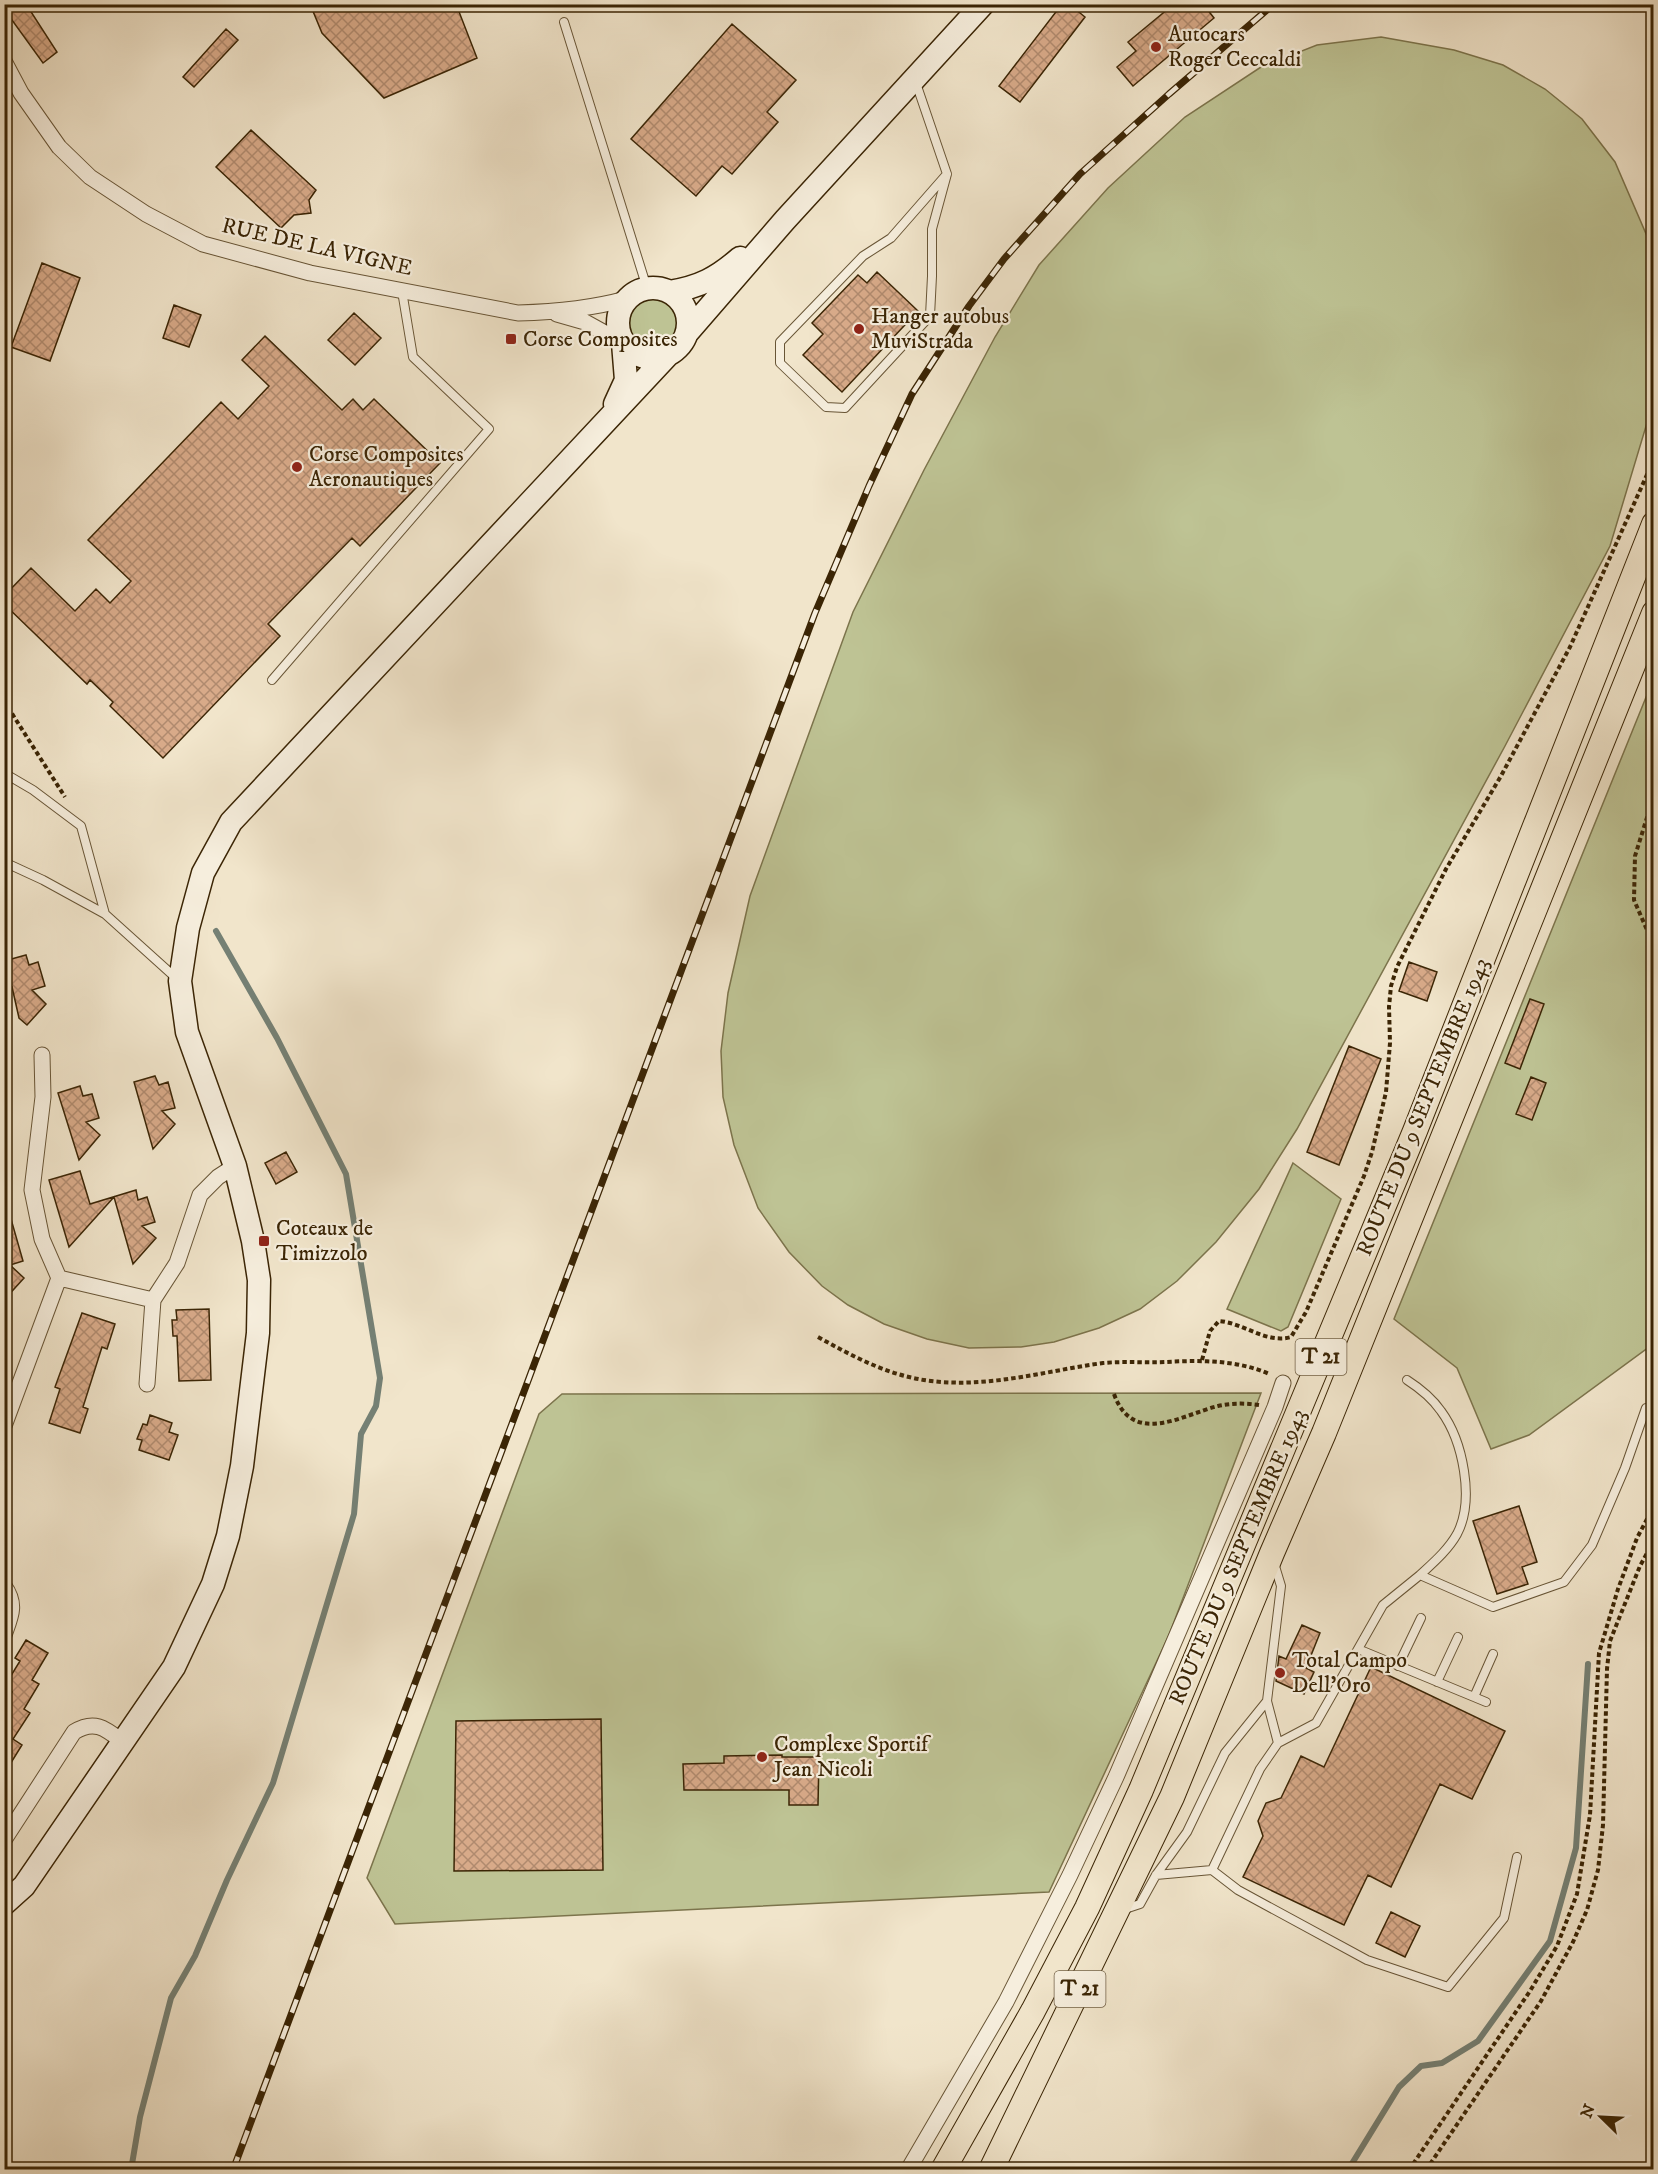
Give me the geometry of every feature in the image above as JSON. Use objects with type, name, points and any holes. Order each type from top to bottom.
[{"type":"main road","points":[[4,1904],[24,1886],[174,1667],[213,1584],[228,1536],[243,1466],[258,1333],[259,1280],[253,1241],[235,1166],[187,1032],[180,981],[188,928],[203,873],[231,822],[609,416],[667,356],[679,348],[687,333],[785,220],[983,4]]},
{"type":"main road","points":[[669,291],[693,288],[723,273],[785,220]]},
{"type":"main road","points":[[609,416],[626,380],[623,342],[617,324],[620,309],[626,299],[636,291],[646,288],[662,288],[669,291],[685,308],[688,318],[687,333]]},
{"type":"main road","points":[[623,342],[638,355],[652,359],[667,356]]},
{"type":"main road","name":"ROUTE DU 9 SEPTEMBRE 1943","points":[[943,2169],[1033,2011],[1087,1908],[1141,1790],[1415,1131],[1653,524]]},
{"type":"main road","name":"ROUTE DU 9 SEPTEMBRE 1943","points":[[991,2169],[1172,1797],[1324,1433],[1653,613]]},
{"type":"street","name":"RUE DE LA VIGNE","points":[[4,61],[21,93],[59,147],[90,177],[146,214],[203,244],[309,273],[518,313],[601,306],[626,299]]},
{"type":"street","name":"RUE DE LA VIGNE","points":[[551,312],[585,322],[623,342]]},
{"type":"street","points":[[4,1426],[59,1278],[42,1239],[32,1190],[43,1097],[42,1055]]},
{"type":"street","points":[[147,1384],[153,1300],[177,1263],[200,1195],[218,1177],[235,1166]]},
{"type":"street","points":[[59,1278],[153,1300]]},
{"type":"street","points":[[908,2169],[1006,2002],[1070,1875],[1116,1777],[1275,1407],[1283,1383]]},
{"type":"street","points":[[4,1586],[10,1594],[12,1603],[12,1613],[4,1635]]},
{"type":"street","points":[[4,1840],[74,1732],[83,1726],[93,1725],[104,1728],[123,1742]]},
{"type":"lane","points":[[564,22],[646,288]]},
{"type":"lane","points":[[915,79],[947,174],[932,229],[930,316],[845,408],[826,407],[780,363],[780,342],[862,256],[891,238],[947,174]]},
{"type":"lane","points":[[272,680],[489,429],[413,357],[402,291]]},
{"type":"lane","points":[[4,773],[33,790],[81,826],[105,914]]},
{"type":"lane","points":[[4,862],[43,880],[105,914],[180,981]]},
{"type":"lane","points":[[1212,1870],[1260,1769],[1278,1743],[1316,1723],[1383,1605],[1440,1557],[1458,1533],[1465,1507],[1465,1470],[1456,1440],[1442,1412],[1426,1392],[1407,1380]]},
{"type":"lane","points":[[1420,1575],[1493,1607],[1564,1582],[1592,1545],[1625,1468],[1646,1408]]},
{"type":"lane","points":[[1272,1553],[1281,1586],[1267,1701],[1278,1743]]},
{"type":"lane","points":[[1398,1666],[1421,1618]]},
{"type":"lane","points":[[1437,1682],[1458,1637]]},
{"type":"lane","points":[[1358,1649],[1486,1702]]},
{"type":"lane","points":[[1474,1697],[1493,1654]]},
{"type":"lane","points":[[1118,1911],[1140,1904],[1156,1875],[1186,1832],[1225,1752],[1267,1701]]},
{"type":"lane","points":[[1156,1875],[1212,1870],[1238,1890],[1367,1960],[1448,1987],[1504,1918],[1517,1857]]},
{"type":"path","points":[[1202,1360],[1210,1331],[1219,1321],[1229,1322],[1270,1338],[1281,1339],[1291,1337],[1306,1312],[1372,1152],[1386,1092],[1390,1043],[1389,1007],[1391,986],[1397,967],[1446,869],[1501,776],[1570,647],[1653,459]]},
{"type":"path","points":[[4,701],[56,780],[81,826]]},
{"type":"path","points":[[1653,795],[1635,856],[1634,900],[1653,946]]},
{"type":"path","points":[[818,1337],[889,1372],[931,1381],[1003,1381],[1105,1363],[1202,1360],[1251,1367],[1283,1383]]},
{"type":"path","points":[[1114,1394],[1118,1407],[1129,1417],[1143,1422],[1162,1424],[1231,1404],[1275,1407]]},
{"type":"path","points":[[1409,2169],[1530,1991],[1557,1947],[1577,1894],[1590,1815],[1599,1653],[1618,1589],[1637,1538],[1653,1506]]},
{"type":"path","points":[[1426,2169],[1541,2001],[1573,1942],[1587,1910],[1598,1870],[1603,1825],[1607,1669],[1610,1641],[1653,1540]]},
{"type":"green space","points":[[1381,37],[1454,50],[1503,65],[1545,89],[1582,119],[1615,162],[1653,250],[1653,403],[1610,546],[1505,746],[1297,1129],[1259,1189],[1216,1242],[1177,1281],[1140,1309],[1099,1328],[1054,1342],[1021,1347],[969,1348],[927,1339],[884,1324],[848,1305],[822,1286],[789,1252],[758,1208],[734,1145],[723,1097],[721,1051],[728,993],[750,896],[853,612],[924,470],[995,337],[1039,265],[1108,188],[1185,117],[1261,67],[1317,45]]},
{"type":"green space","points":[[651,296],[667,301],[675,309],[680,325],[675,341],[667,349],[651,354],[635,349],[627,341],[622,325],[627,309],[635,301]]},
{"type":"green space","points":[[1653,680],[1653,1344],[1529,1435],[1491,1449],[1457,1368],[1394,1319]]},
{"type":"green space","points":[[1293,1163],[1341,1199],[1288,1327],[1281,1331],[1227,1309]]},
{"type":"green space","name":"Complexe Sportif Jean Nicoli","points":[[1261,1393],[1169,1635],[1049,1892],[395,1924],[367,1878],[539,1414],[562,1394]]},
{"type":"building","points":[[4,4],[26,4],[57,52],[43,63],[4,9]]},
{"type":"building","points":[[310,4],[456,4],[477,58],[384,98],[322,33]]},
{"type":"building","points":[[1062,4],[1069,4],[1085,17],[1020,102],[999,86]]},
{"type":"building","name":"Autocars Roger Ceccaldi","points":[[1174,4],[1203,4],[1214,18],[1133,86],[1117,67],[1136,51],[1128,42]]},
{"type":"building","points":[[732,24],[796,80],[767,112],[778,122],[732,174],[722,166],[696,196],[631,139]]},
{"type":"building","points":[[226,29],[238,40],[194,87],[183,77]]},
{"type":"building","points":[[251,130],[316,190],[309,200],[311,213],[294,215],[281,228],[216,167]]},
{"type":"building","points":[[42,263],[80,278],[50,361],[11,347]]},
{"type":"building","name":"Hanger autobus MuviStrada","points":[[877,272],[918,311],[842,392],[803,355],[823,334],[812,323],[858,275],[867,283]]},
{"type":"building","points":[[174,305],[201,315],[189,347],[163,338]]},
{"type":"building","points":[[354,313],[381,338],[355,365],[328,340]]},
{"type":"building","points":[[265,336],[342,410],[353,399],[363,410],[374,399],[440,463],[360,546],[352,538],[268,624],[280,636],[163,758],[110,706],[113,702],[90,680],[87,684],[4,604],[4,596],[31,568],[75,611],[96,589],[110,603],[131,581],[88,540],[221,402],[238,419],[269,386],[242,360]]},
{"type":"building","points":[[26,955],[29,965],[38,962],[45,986],[32,990],[46,1004],[27,1025],[19,1018],[12,987],[7,988],[4,980],[4,961]]},
{"type":"building","points":[[1409,962],[1437,972],[1427,1001],[1399,991]]},
{"type":"building","points":[[1530,999],[1544,1004],[1520,1069],[1505,1063]]},
{"type":"building","points":[[1349,1046],[1381,1059],[1339,1165],[1307,1152]]},
{"type":"building","points":[[155,1076],[159,1085],[168,1082],[175,1108],[162,1111],[175,1124],[153,1149],[134,1082]]},
{"type":"building","points":[[1531,1077],[1546,1083],[1532,1120],[1516,1114]]},
{"type":"building","points":[[80,1086],[83,1096],[92,1094],[99,1118],[86,1122],[100,1135],[79,1160],[58,1093]]},
{"type":"building","points":[[286,1152],[297,1172],[276,1184],[265,1163]]},
{"type":"building","points":[[80,1171],[90,1204],[136,1190],[138,1200],[147,1197],[155,1222],[142,1226],[156,1238],[133,1264],[114,1197],[69,1247],[49,1180]]},
{"type":"building","points":[[4,1212],[9,1212],[23,1261],[10,1265],[24,1278],[4,1300]]},
{"type":"building","points":[[209,1309],[211,1380],[179,1381],[177,1336],[173,1336],[172,1320],[177,1320],[176,1310]]},
{"type":"building","points":[[82,1313],[115,1324],[107,1349],[102,1347],[83,1407],[88,1409],[80,1433],[49,1423],[60,1389],[55,1387]]},
{"type":"building","points":[[150,1415],[172,1423],[169,1432],[178,1435],[169,1460],[139,1450],[142,1440],[137,1439],[143,1424],[147,1425]]},
{"type":"building","points":[[1519,1506],[1537,1562],[1522,1567],[1528,1584],[1497,1594],[1473,1521]]},
{"type":"building","points":[[1302,1625],[1320,1633],[1306,1668],[1314,1672],[1304,1694],[1276,1681],[1279,1656],[1286,1659]]},
{"type":"building","points":[[26,1640],[48,1653],[32,1680],[39,1684],[24,1709],[30,1713],[13,1739],[22,1745],[4,1774],[4,1704],[12,1692],[4,1687],[20,1661],[15,1658]]},
{"type":"building","points":[[1371,1667],[1505,1731],[1472,1799],[1440,1784],[1391,1887],[1368,1875],[1344,1925],[1243,1877],[1263,1836],[1258,1821],[1266,1803],[1281,1798],[1301,1756],[1324,1767]]},
{"type":"building","points":[[601,1719],[603,1870],[454,1871],[456,1721]]},
{"type":"building","points":[[782,1755],[782,1757],[819,1757],[818,1805],[789,1805],[789,1790],[684,1790],[683,1764],[724,1763],[724,1756]]},
{"type":"building","points":[[1391,1912],[1420,1926],[1405,1957],[1376,1943]]},
{"type":"waterway","points":[[131,2170],[140,2117],[171,1998],[195,1956],[227,1880],[273,1783],[354,1514],[361,1434],[376,1406],[380,1378],[346,1174],[277,1038],[216,931]]},
{"type":"waterway","points":[[1348,2170],[1399,2087],[1421,2066],[1442,2063],[1478,2041],[1550,1941],[1576,1848],[1588,1664]]},
{"type":"railway","points":[[233,2170],[815,613],[869,486],[912,394],[969,306],[1004,259],[1080,174],[1274,4]]},
{"type":"place","name":"Autocars Roger Ceccaldi","points":[[1156,47]]},
{"type":"place","name":"Hanger autobus MuviStrada","points":[[859,329]]},
{"type":"place","name":"Corse Composites","points":[[511,339]]},
{"type":"place","name":"Corse Composites Aeronautiques","points":[[297,467]]},
{"type":"place","name":"Coteaux de Timizzolo","points":[[264,1241]]},
{"type":"place","name":"Total Campo Dell'Oro","points":[[1280,1673]]},
{"type":"place","name":"Complexe Sportif Jean Nicoli","points":[[762,1757]]}]
